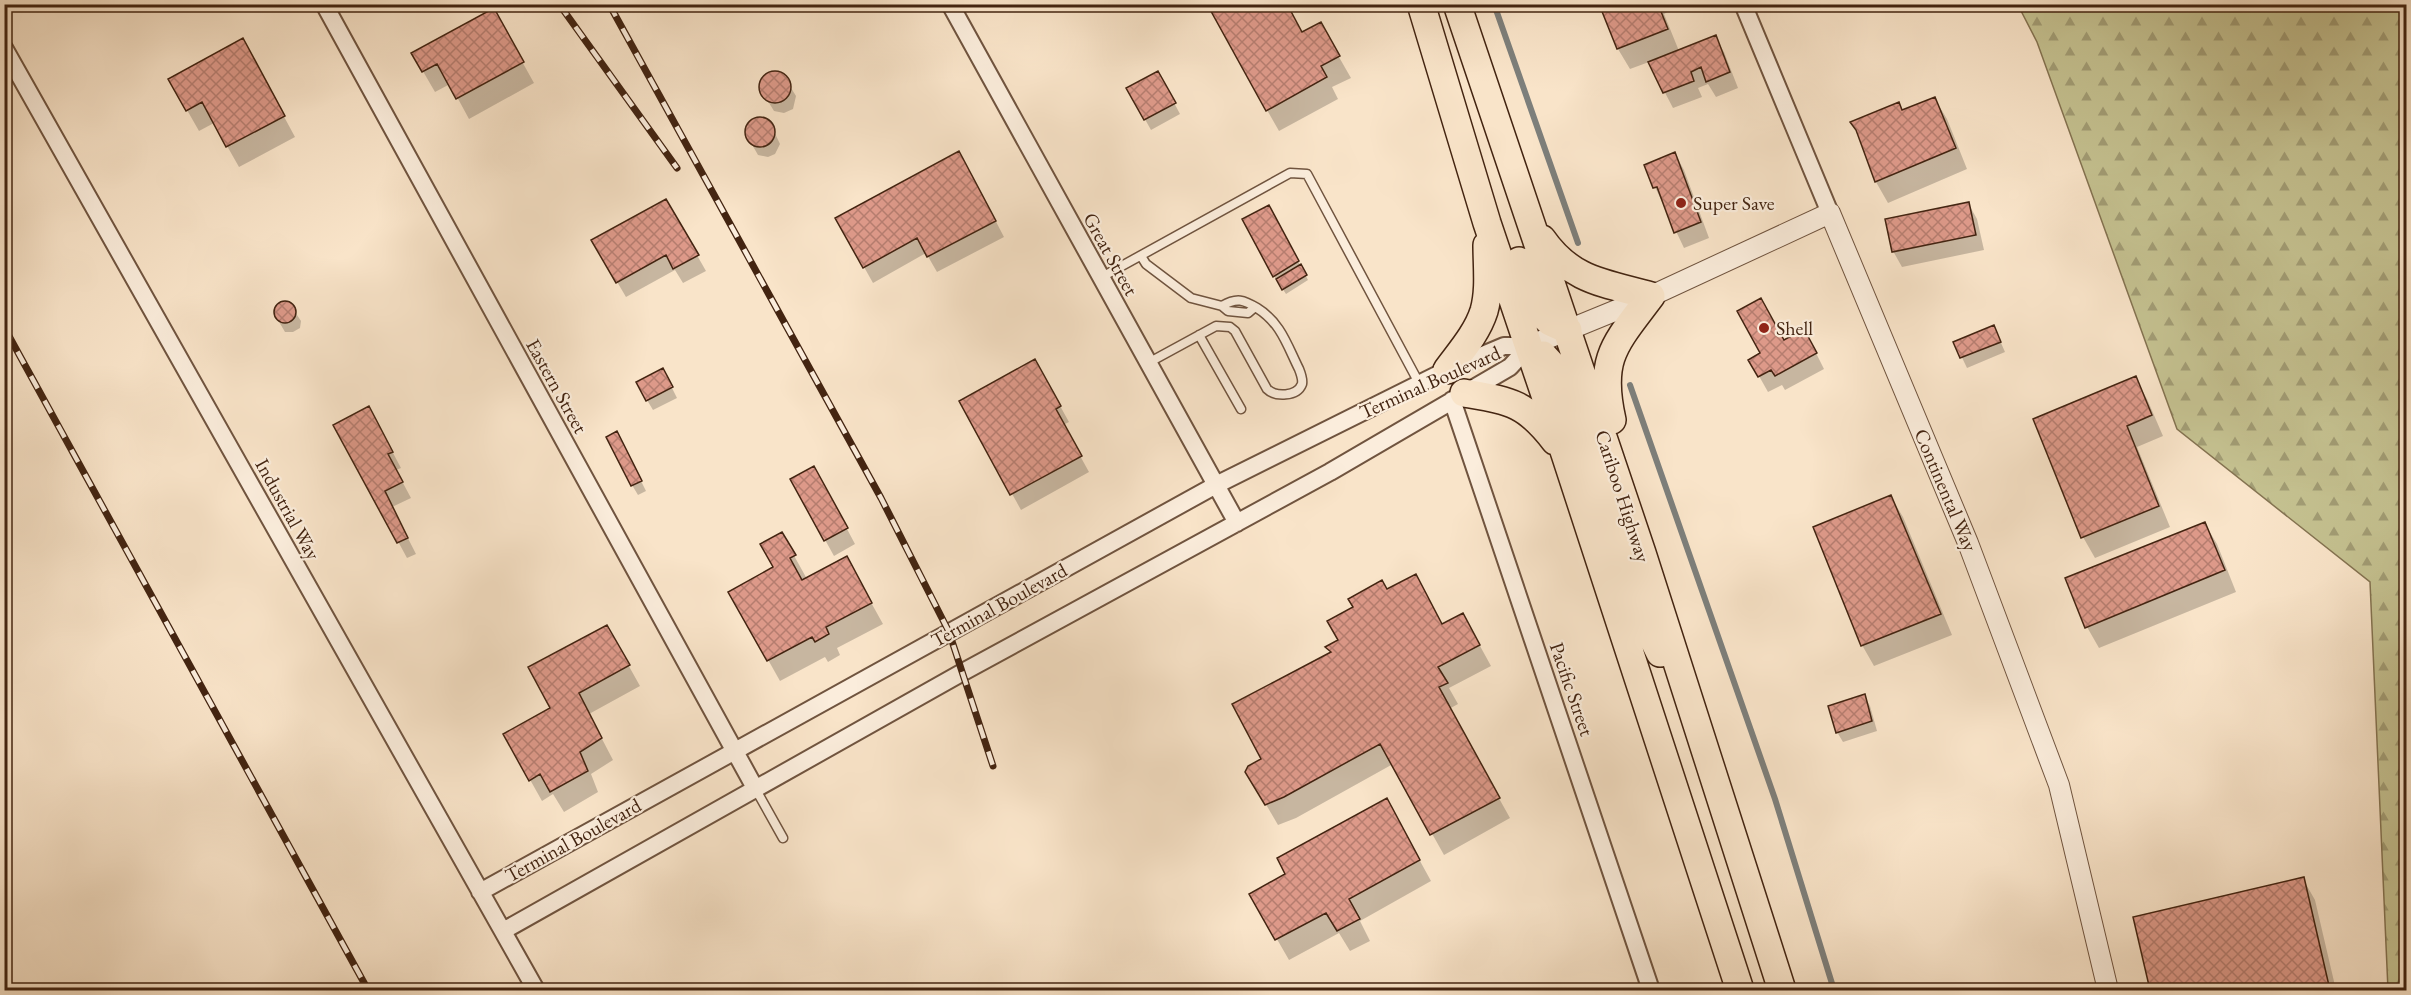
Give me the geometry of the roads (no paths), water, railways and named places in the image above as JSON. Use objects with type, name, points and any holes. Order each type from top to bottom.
[{"type":"highway","points":[[1421,4],[1487,223],[1740,990]]},
{"type":"highway","points":[[1433,4],[1529,291],[1539,310],[1550,322],[1568,330]]},
{"type":"highway","name":"Cariboo Highway","points":[[1457,4],[1642,553],[1782,990]]},
{"type":"highway","points":[[1447,370],[1472,336],[1485,309],[1487,223]]},
{"type":"highway","points":[[1532,224],[1554,257],[1569,269],[1587,278],[1651,296],[1617,341],[1610,357],[1606,382],[1607,398],[1642,553]]},
{"type":"highway","points":[[1529,346],[1544,355],[1554,367],[1641,614],[1662,659],[1694,711]]},
{"type":"highway","points":[[1458,397],[1510,402],[1527,411],[1539,420],[1565,454]]},
{"type":"street","name":"Eastern Street","points":[[324,4],[755,788]]},
{"type":"street","name":"Great Street","points":[[950,4],[1237,523]]},
{"type":"street","name":"Continental Way","points":[[1743,4],[1968,543],[2059,785],[2108,990]]},
{"type":"street","name":"Industrial Way","points":[[4,48],[536,990]]},
{"type":"street","name":"Terminal Boulevard","points":[[480,892],[1216,485],[1447,370],[1504,346],[1529,346],[1651,296],[1830,213]]},
{"type":"street","name":"Terminal Boulevard","points":[[503,931],[963,672],[1330,472],[1510,368],[1529,346]]},
{"type":"street","name":"Pacific Street","points":[[1458,397],[1651,990]]},
{"type":"lane","points":[[1100,278],[1290,173],[1306,174],[1419,383]]},
{"type":"lane","points":[[1141,256],[1146,264],[1191,298],[1222,306],[1231,300],[1249,302],[1267,313],[1274,321],[1299,369],[1302,384],[1298,389],[1278,396],[1267,389],[1235,331],[1230,327],[1216,326],[1148,363]]},
{"type":"lane","points":[[1200,335],[1240,409]]},
{"type":"lane","points":[[755,788],[783,838]]},
{"type":"waterway","points":[[1494,4],[1578,243]]},
{"type":"waterway","points":[[1630,385],[1775,799],[1834,990]]},
{"type":"railway","points":[[559,4],[677,168]]},
{"type":"railway","points":[[609,4],[881,498],[949,632],[993,766]]},
{"type":"railway","points":[[4,327],[368,990]]},
{"type":"place","name":"Super Save","points":[[1681,203]]},
{"type":"place","name":"Shell","points":[[1764,328]]}]
